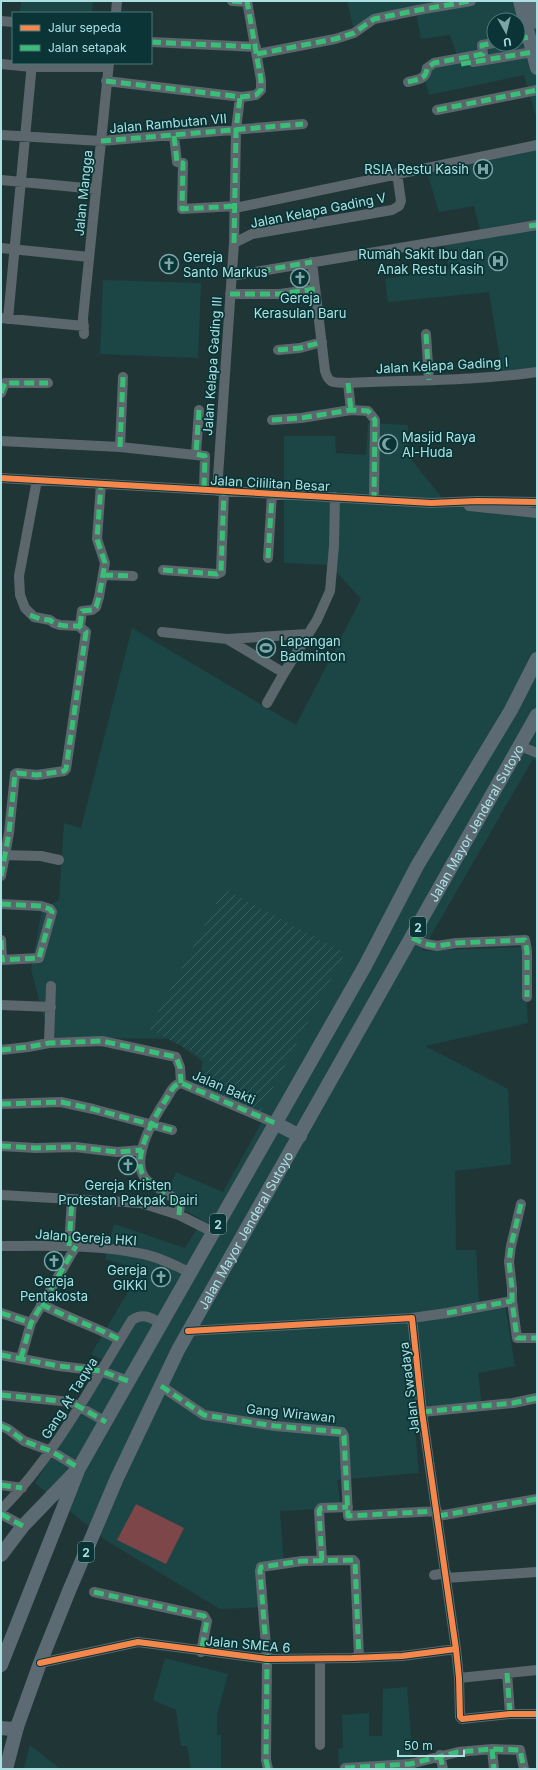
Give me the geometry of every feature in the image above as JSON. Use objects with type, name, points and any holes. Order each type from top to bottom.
[{"type":"highway","points":[[520,1],[521,12]]},
{"type":"highway","points":[[532,1],[537,22]]},
{"type":"highway","points":[[526,41],[533,52],[537,68]]},
{"type":"highway","name":"Jalan Mayor Jenderal Sutoyo","points":[[1,1665],[79,1468],[189,1272],[365,966],[417,866],[511,710],[537,659]]},
{"type":"highway","name":"Jalan Mayor Jenderal Sutoyo","points":[[6,1769],[17,1727],[40,1663],[117,1478],[188,1331],[300,1136],[537,715]]},
{"type":"highway","points":[[275,1124],[300,1136]]},
{"type":"highway","name":"Jalan Mayor Jenderal Sutoyo","points":[[1,1555],[23,1526],[79,1468]]},
{"type":"highway","points":[[1,1728],[11,1729],[17,1727]]},
{"type":"street","points":[[116,12],[117,1]]},
{"type":"street","points":[[106,81],[240,97],[254,96],[258,94],[262,86],[257,50],[247,2],[232,1]]},
{"type":"street","points":[[152,42],[257,50],[335,39],[354,33],[374,20],[418,10],[471,1]]},
{"type":"street","points":[[1,21],[12,22]]},
{"type":"street","points":[[408,82],[424,78],[427,75],[427,68],[434,63],[483,54],[482,45],[486,44]]},
{"type":"street","points":[[461,64],[533,52]]},
{"type":"street","points":[[1,64],[109,65]]},
{"type":"street","points":[[5,318],[14,249],[32,65]]},
{"type":"street","name":"Jalan Mangga","points":[[5,318],[84,330],[89,257],[106,81],[109,65]]},
{"type":"street","points":[[437,110],[537,90]]},
{"type":"street","name":"Jalan Kelapa Gading III","points":[[162,570],[217,574],[221,572],[220,491],[234,243],[236,130],[240,97]]},
{"type":"street","name":"Jalan Rambutan VII","points":[[1,135],[101,141],[303,124]]},
{"type":"street","name":"Jalan Kelapa Gading V","points":[[174,136],[177,162],[183,163],[182,209],[235,207],[537,145]]},
{"type":"street","name":"Jalan Kelapa Gading V","points":[[234,243],[252,234],[392,210],[399,206],[401,201],[397,173]]},
{"type":"street","points":[[1,180],[96,189]]},
{"type":"street","points":[[231,276],[537,225]]},
{"type":"street","points":[[1,248],[89,257]]},
{"type":"street","points":[[278,350],[300,348],[322,342],[312,262]]},
{"type":"street","points":[[230,294],[280,294],[315,289]]},
{"type":"street","points":[[426,334],[429,380]]},
{"type":"street","name":"Jalan Kelapa Gading I","points":[[322,342],[327,379],[330,381],[348,383],[429,380],[498,377],[537,372]]},
{"type":"street","points":[[120,447],[124,377]]},
{"type":"street","points":[[1,393],[5,383],[48,383]]},
{"type":"street","points":[[348,383],[351,410]]},
{"type":"street","points":[[196,454],[199,410]]},
{"type":"street","points":[[272,420],[300,418],[351,410],[368,411],[375,420],[374,499]]},
{"type":"street","points":[[1,441],[120,447],[205,456],[204,490]]},
{"type":"street","name":"Jalan Cililitan Besar","points":[[1,478],[447,503],[537,513]]},
{"type":"street","points":[[1,876],[15,774],[37,775],[64,771],[66,769],[86,632],[80,626],[60,625],[50,620],[34,618],[25,608],[20,595],[19,576],[37,480]]},
{"type":"street","points":[[80,626],[82,611],[92,610],[96,607],[105,563],[97,539],[101,484]]},
{"type":"street","points":[[268,558],[272,494]]},
{"type":"street","points":[[266,703],[323,608],[330,591],[334,546],[334,497]]},
{"type":"street","name":"Jalan Cililitan Besar","points":[[447,503],[477,500],[537,502]]},
{"type":"street","points":[[103,575],[133,576]]},
{"type":"street","points":[[162,632],[227,639],[307,634]]},
{"type":"street","points":[[227,639],[284,674]]},
{"type":"street","points":[[520,746],[537,753]]},
{"type":"street","points":[[3,855],[41,856],[59,860]]},
{"type":"street","points":[[1,904],[41,906],[51,910],[39,958],[2,960],[1,940]]},
{"type":"street","points":[[412,938],[426,944],[437,946],[525,940],[527,951],[527,997]]},
{"type":"street","points":[[49,1043],[52,986]]},
{"type":"street","points":[[1,1005],[51,1007]]},
{"type":"street","points":[[1,1050],[49,1043],[102,1041],[160,1055],[174,1056],[179,1062],[181,1082]]},
{"type":"street","name":"Jalan Bakti","points":[[179,1215],[180,1203],[164,1191],[148,1182],[142,1174],[142,1150],[151,1124],[172,1088],[177,1083],[181,1082],[275,1124]]},
{"type":"street","points":[[1,1104],[61,1102],[172,1130]]},
{"type":"street","points":[[1,1146],[36,1148],[75,1147],[117,1152],[142,1150]]},
{"type":"street","points":[[1,1195],[141,1203],[179,1215],[213,1232]]},
{"type":"street","points":[[21,1358],[31,1323],[72,1246],[72,1199]]},
{"type":"street","points":[[521,1204],[510,1246],[509,1262],[512,1301],[517,1338],[537,1338]]},
{"type":"street","name":"Jalan Gereja HKI","points":[[1,1246],[72,1246],[143,1254],[189,1272]]},
{"type":"street","points":[[188,1331],[412,1318],[512,1301]]},
{"type":"street","points":[[41,1304],[60,1314],[97,1328],[120,1340]]},
{"type":"street","points":[[1,1313],[31,1323]]},
{"type":"street","name":"Gang At Taqwa","points":[[1,1510],[22,1488],[51,1451],[132,1320],[148,1316],[161,1324]]},
{"type":"street","name":"Jalan Swadaya","points":[[412,1318],[422,1412],[456,1649],[459,1678],[460,1715],[461,1718],[463,1718],[510,1714]]},
{"type":"street","points":[[1,1355],[59,1366],[101,1371],[128,1381]]},
{"type":"street","name":"Gang Wirawan","points":[[161,1386],[204,1415],[275,1426],[342,1432],[344,1436],[348,1512]]},
{"type":"street","points":[[1,1395],[71,1402],[106,1422]]},
{"type":"street","points":[[422,1412],[513,1403],[537,1398]]},
{"type":"street","points":[[1,1426],[8,1429],[24,1441],[51,1451],[79,1468]]},
{"type":"street","points":[[1,1485],[22,1488]]},
{"type":"street","points":[[322,1561],[319,1511],[321,1508],[348,1512],[437,1513],[537,1499]]},
{"type":"street","points":[[1,1514],[23,1526]]},
{"type":"street","points":[[268,1769],[266,1760],[267,1659],[260,1571],[261,1567],[302,1561],[353,1560],[355,1562],[359,1658]]},
{"type":"street","points":[[434,1575],[446,1576],[537,1572]]},
{"type":"street","points":[[94,1592],[204,1616],[207,1621],[201,1652]]},
{"type":"street","name":"Jalan SMEA 6","points":[[40,1663],[138,1642],[201,1652],[267,1659],[402,1656],[456,1649]]},
{"type":"street","points":[[320,1659],[320,1744]]},
{"type":"street","points":[[459,1678],[537,1670]]},
{"type":"street","points":[[507,1673],[510,1714],[537,1714]]},
{"type":"street","points":[[492,1749],[494,1769]]},
{"type":"street","points":[[345,1768],[410,1764],[440,1756],[492,1749],[520,1750],[524,1769]]},
{"type":"street","points":[[440,1756],[443,1769]]},
{"type":"shaded area","points":[[21,1],[93,1],[92,12],[20,12]]},
{"type":"shaded area","points":[[347,1],[537,1],[537,120],[524,75],[429,95],[421,65],[457,56],[450,35],[421,39],[416,13],[353,26]]},
{"type":"shaded area","points":[[537,145],[537,375],[503,377],[489,292],[388,302],[385,279],[449,269],[444,242],[482,239],[474,206],[439,212],[426,169]]},
{"type":"shaded area","points":[[103,280],[201,283],[198,358],[100,354]]},
{"type":"shaded area","points":[[368,423],[408,425],[407,454],[442,498],[537,498],[537,761],[533,759],[422,951],[523,947],[528,1023],[425,1046],[508,1089],[511,1164],[455,1171],[456,1250],[476,1250],[479,1301],[504,1299],[515,1366],[478,1373],[482,1409],[414,1417],[419,1473],[337,1480],[341,1508],[280,1511],[284,1564],[262,1565],[266,1607],[220,1609],[107,1541],[35,1483],[111,1364],[91,1354],[141,1270],[105,1259],[114,1224],[185,1248],[202,1220],[164,1199],[176,1172],[223,1192],[264,1118],[200,1094],[202,1061],[172,1039],[49,1037],[31,969],[42,910],[59,900],[64,823],[81,828],[132,628],[296,725],[361,599],[330,565],[284,563],[284,436],[335,436],[336,453],[366,455]]},
{"type":"shaded area","points":[[224,889],[345,953],[256,1119],[196,1087],[210,1061],[149,1029]]},
{"type":"shaded area","points":[[136,1504],[184,1528],[166,1564],[117,1540]]},
{"type":"shaded area","points":[[165,1658],[228,1674],[217,1715],[217,1735],[221,1735],[221,1769],[191,1769],[187,1746],[181,1746],[176,1710],[153,1700]]},
{"type":"shaded area","points":[[407,1687],[413,1761],[358,1766],[339,1766],[338,1749],[343,1748],[342,1715],[369,1713],[369,1736],[382,1736],[383,1689]]},
{"type":"shaded area","points":[[30,1745],[60,1769],[24,1769]]},
{"type":"marked path","points":[[232,1],[247,2]]},
{"type":"marked path","points":[[106,81],[242,97],[256,95],[261,90],[261,80],[247,1]]},
{"type":"marked path","points":[[257,54],[335,39],[354,33],[374,19],[471,1]]},
{"type":"marked path","points":[[152,42],[256,47]]},
{"type":"marked path","points":[[408,82],[423,77],[427,68],[434,63],[483,54],[482,45],[486,44]]},
{"type":"marked path","points":[[461,64],[533,52]]},
{"type":"marked path","points":[[437,110],[537,90]]},
{"type":"marked path","points":[[234,243],[236,130],[240,97]]},
{"type":"marked path","points":[[101,141],[303,124]]},
{"type":"marked path","points":[[174,136],[177,162],[183,163],[182,209],[235,206]]},
{"type":"marked path","points":[[529,226],[537,225]]},
{"type":"marked path","points":[[231,276],[312,262]]},
{"type":"marked path","points":[[230,294],[280,294],[315,289]]},
{"type":"marked path","points":[[426,334],[429,380]]},
{"type":"marked path","points":[[278,350],[300,348],[322,342]]},
{"type":"marked path","points":[[120,447],[123,377]]},
{"type":"marked path","points":[[1,393],[5,383],[48,383]]},
{"type":"marked path","points":[[348,383],[351,410]]},
{"type":"marked path","points":[[199,410],[196,454],[205,456],[204,490]]},
{"type":"marked path","points":[[272,420],[301,418],[351,410],[368,411],[375,420],[374,499]]},
{"type":"marked path","points":[[80,626],[82,611],[92,610],[96,607],[105,563],[97,539],[101,484]]},
{"type":"marked path","points":[[163,570],[217,574],[221,572],[224,491]]},
{"type":"marked path","points":[[268,558],[272,494]]},
{"type":"marked path","points":[[103,575],[133,576]]},
{"type":"marked path","points":[[30,615],[40,619],[50,620],[60,625],[80,626]]},
{"type":"marked path","points":[[1,876],[9,833],[15,774],[37,775],[64,771],[66,769],[86,632],[80,626]]},
{"type":"marked path","points":[[1,904],[41,906],[50,909],[52,912],[39,958],[1,960]]},
{"type":"marked path","points":[[412,938],[426,944],[437,946],[456,943],[525,940],[527,951],[527,997]]},
{"type":"marked path","points":[[1,940],[2,960]]},
{"type":"marked path","points":[[1,1050],[49,1043],[102,1041],[176,1057],[180,1067],[181,1083]]},
{"type":"marked path","points":[[179,1215],[180,1203],[146,1179],[142,1173],[140,1165],[143,1145],[151,1125],[175,1086],[181,1083],[275,1123]]},
{"type":"marked path","points":[[1,1104],[61,1102],[172,1130]]},
{"type":"marked path","points":[[1,1146],[36,1148],[75,1147],[117,1152],[142,1150]]},
{"type":"marked path","points":[[69,1246],[72,1199]]},
{"type":"marked path","points":[[521,1204],[511,1246],[509,1262],[512,1301],[517,1338],[537,1338]]},
{"type":"marked path","points":[[21,1358],[31,1323],[76,1246]]},
{"type":"marked path","points":[[447,1313],[512,1301]]},
{"type":"marked path","points":[[41,1304],[61,1314],[101,1330],[120,1340]]},
{"type":"marked path","points":[[1,1313],[31,1323]]},
{"type":"marked path","points":[[1,1355],[59,1366],[101,1371],[128,1381]]},
{"type":"marked path","points":[[161,1386],[204,1415],[275,1426],[342,1432],[344,1436],[348,1516],[437,1511]]},
{"type":"marked path","points":[[1,1395],[71,1402],[106,1422]]},
{"type":"marked path","points":[[422,1412],[513,1403],[537,1398]]},
{"type":"marked path","points":[[1,1426],[8,1429],[24,1441],[51,1451],[79,1468]]},
{"type":"marked path","points":[[1,1485],[22,1488]]},
{"type":"marked path","points":[[438,1516],[537,1499]]},
{"type":"marked path","points":[[322,1561],[319,1511],[321,1508],[348,1507]]},
{"type":"marked path","points":[[1,1514],[23,1526]]},
{"type":"marked path","points":[[268,1769],[266,1760],[267,1659],[260,1571],[261,1567],[302,1561],[353,1560],[355,1562],[359,1658]]},
{"type":"marked path","points":[[94,1592],[204,1616],[207,1621],[201,1652]]},
{"type":"marked path","points":[[507,1673],[510,1714]]},
{"type":"marked path","points":[[492,1749],[494,1769]]},
{"type":"marked path","points":[[345,1768],[410,1764],[458,1752],[492,1749],[520,1750],[524,1769]]},
{"type":"marked path","points":[[440,1755],[443,1769]]},
{"type":"cycle path","points":[[1,478],[431,503],[477,501],[537,502]]},
{"type":"cycle path","points":[[188,1331],[412,1318],[422,1412],[456,1649],[459,1678],[460,1717],[462,1719],[510,1714],[537,1714]]},
{"type":"cycle path","points":[[40,1663],[138,1642],[267,1659],[402,1656],[456,1649]]},
{"type":"place","name":"RSIA Restu Kasih","points":[[483,169]]},
{"type":"place","name":"Rumah Sakit Ibu dan Anak Restu Kasih","points":[[498,261]]},
{"type":"place","name":"Gereja Santo Markus","points":[[169,264]]},
{"type":"place","name":"Gereja Kerasulan Baru","points":[[300,278]]},
{"type":"place","name":"Masjid Raya Al-Huda","points":[[388,444]]},
{"type":"place","name":"Lapangan Badminton","points":[[266,648]]},
{"type":"place","name":"Gereja Kristen Protestan Pakpak Dairi","points":[[128,1165]]},
{"type":"place","name":"Gereja Pentakosta","points":[[54,1261]]},
{"type":"place","name":"Gereja GIKKI","points":[[161,1277]]}]
